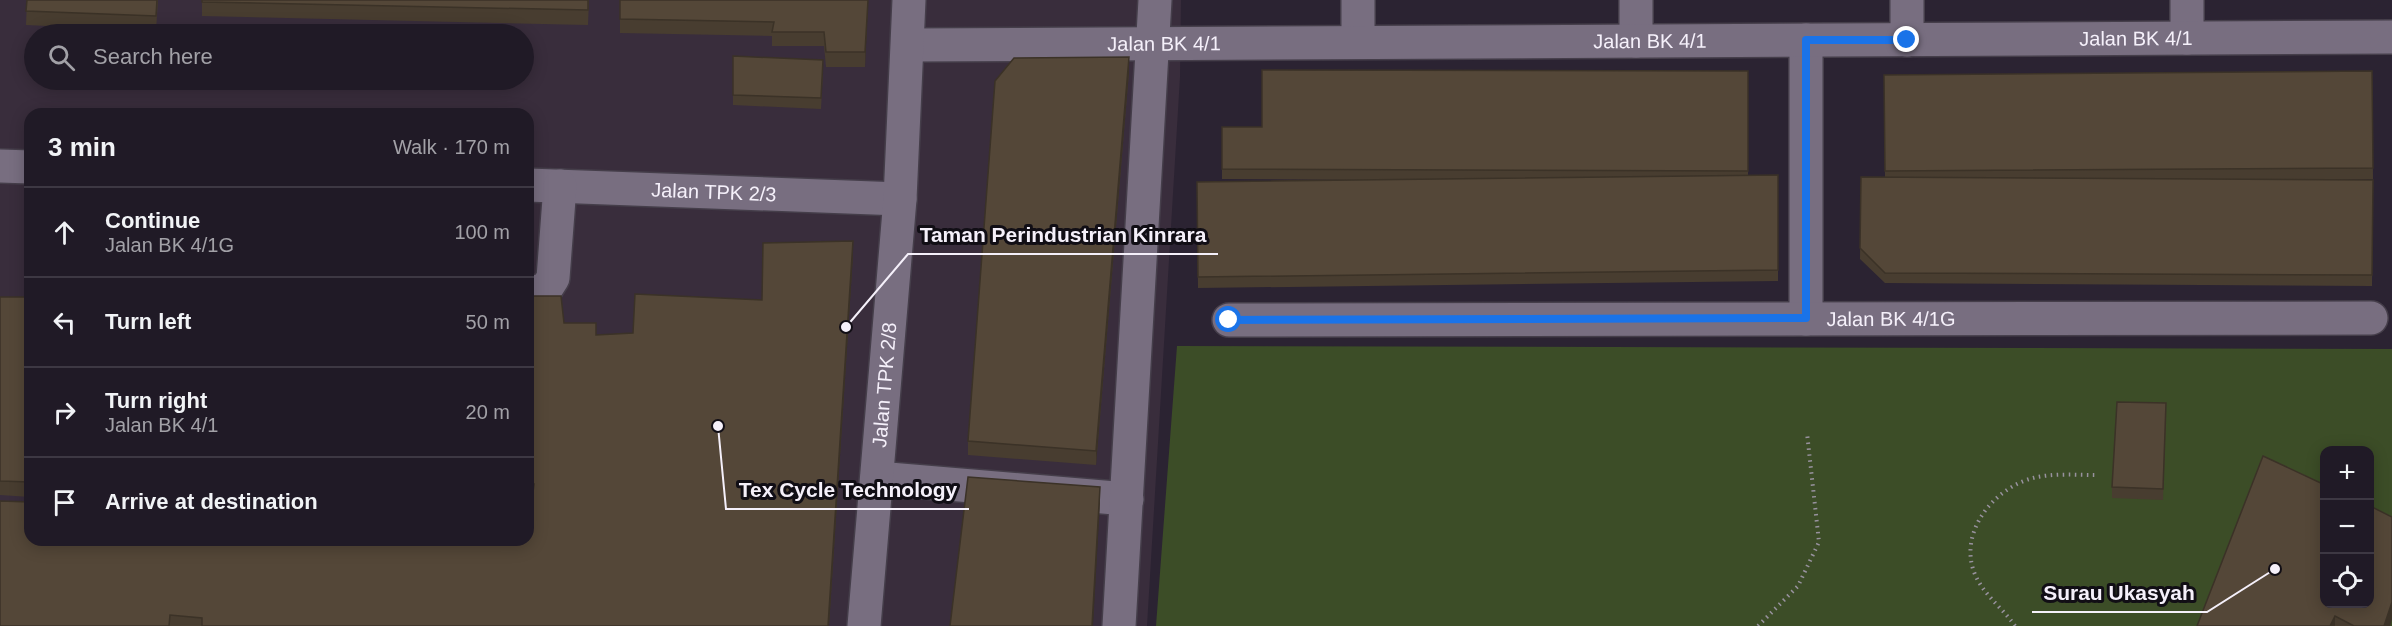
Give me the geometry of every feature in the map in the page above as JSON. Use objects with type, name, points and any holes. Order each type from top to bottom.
[{"type":"street","name":"Jalan TPK 2/8","points":[[864,626],[900,199],[909,45],[909,0]]},
{"type":"street","points":[[1119,626],[1155,0]]},
{"type":"street","points":[[1358,0],[1358,42]]},
{"type":"street","points":[[1636,0],[1636,41]]},
{"type":"street","points":[[1907,0],[1907,40]]},
{"type":"street","points":[[2187,0],[2187,38]]},
{"type":"street","name":"Jalan BK 4/1","points":[[909,45],[2392,37]]},
{"type":"street","points":[[1806,40],[1806,318]]},
{"type":"street","points":[[0,166],[24,167]]},
{"type":"street","points":[[534,292],[546,289],[553,278],[544,186]]},
{"type":"street","name":"Jalan TPK 2/3","points":[[544,186],[900,199]]},
{"type":"street","name":"Jalan BK 4/1G","points":[[1229,320],[2371,318]]},
{"type":"street","points":[[877,478],[1127,499]]},
{"type":"path","points":[[1758,626],[1798,586],[1819,542],[1807,433]]},
{"type":"path","points":[[2015,626],[1988,598],[1974,570],[1970,544],[1981,515],[2006,492],[2032,478],[2097,475]]},
{"type":"shaded area","points":[[0,0],[1181,0],[1180,77],[1147,626],[0,626]]},
{"type":"green space","points":[[1177,346],[2392,349],[2392,626],[1156,626]]},
{"type":"building","points":[[27,0],[157,0],[156,16],[26,11]]},
{"type":"building","points":[[202,0],[588,0],[588,10],[202,2]]},
{"type":"building","points":[[620,0],[868,0],[865,52],[826,52],[824,32],[772,32],[774,22],[620,19]]},
{"type":"building","points":[[733,56],[823,60],[821,98],[733,95]]},
{"type":"building","points":[[1129,57],[1096,451],[968,441],[995,81],[1014,58]]},
{"type":"building","points":[[1262,70],[1748,71],[1748,171],[1222,169],[1222,127],[1262,127]]},
{"type":"building","points":[[2372,71],[2373,168],[1885,171],[1884,75]]},
{"type":"building","points":[[1778,175],[1778,270],[1198,277],[1197,182]]},
{"type":"building","points":[[1861,177],[2373,180],[2372,275],[1885,273],[1860,248]]},
{"type":"building","points":[[853,241],[828,626],[202,626],[202,618],[170,615],[169,626],[0,626],[0,501],[24,502],[24,546],[534,546],[534,296],[561,296],[564,323],[596,323],[596,335],[633,333],[635,294],[762,300],[763,243]]},
{"type":"building","points":[[0,297],[24,297],[24,482],[0,481]]},
{"type":"building","points":[[2117,402],[2166,403],[2163,489],[2112,487]]},
{"type":"building","points":[[2263,456],[2320,483],[2320,608],[2374,608],[2374,508],[2392,517],[2392,602],[2384,626],[2354,626],[2335,616],[2330,626],[2197,626]]},
{"type":"building","points":[[968,477],[1100,487],[1092,626],[950,626]]},
{"type":"place","name":"Taman Perindustrian Kinrara","points":[[846,327]]},
{"type":"place","name":"Tex Cycle Technology","points":[[718,426]]},
{"type":"place","name":"Surau Ukasyah","points":[[2275,569]]},
{"type":"route","points":[[1229,320],[1806,318],[1806,40],[1907,40]]}]
